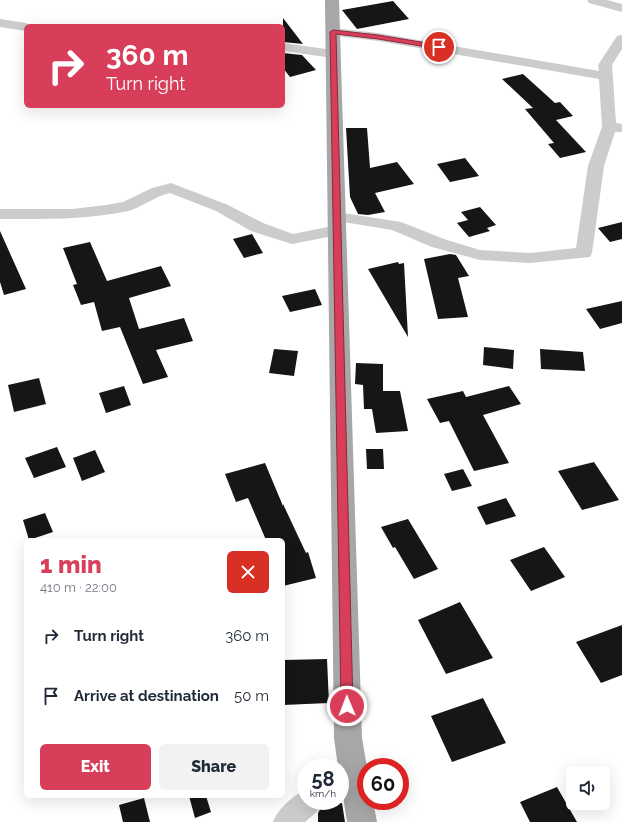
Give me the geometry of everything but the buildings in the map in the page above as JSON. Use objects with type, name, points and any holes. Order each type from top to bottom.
[{"type":"main road","points":[[332,0],[348,738],[347,758]]},
{"type":"main road","points":[[349,779],[362,822]]},
{"type":"street","points":[[594,0],[622,8]]},
{"type":"street","points":[[0,23],[24,27]]},
{"type":"street","points":[[333,32],[378,37],[606,70],[622,67]]},
{"type":"street","points":[[0,214],[72,214],[106,210],[127,206],[157,191],[171,188],[222,208],[257,227],[292,239],[337,224],[395,226],[438,243],[480,255],[530,258],[584,253],[596,166],[616,128],[606,70],[622,39]]},
{"type":"street","points":[[285,47],[333,54]]},
{"type":"street","points":[[286,822],[300,810]]},
{"type":"route","points":[[347,706],[333,32],[378,37],[439,47]]}]
